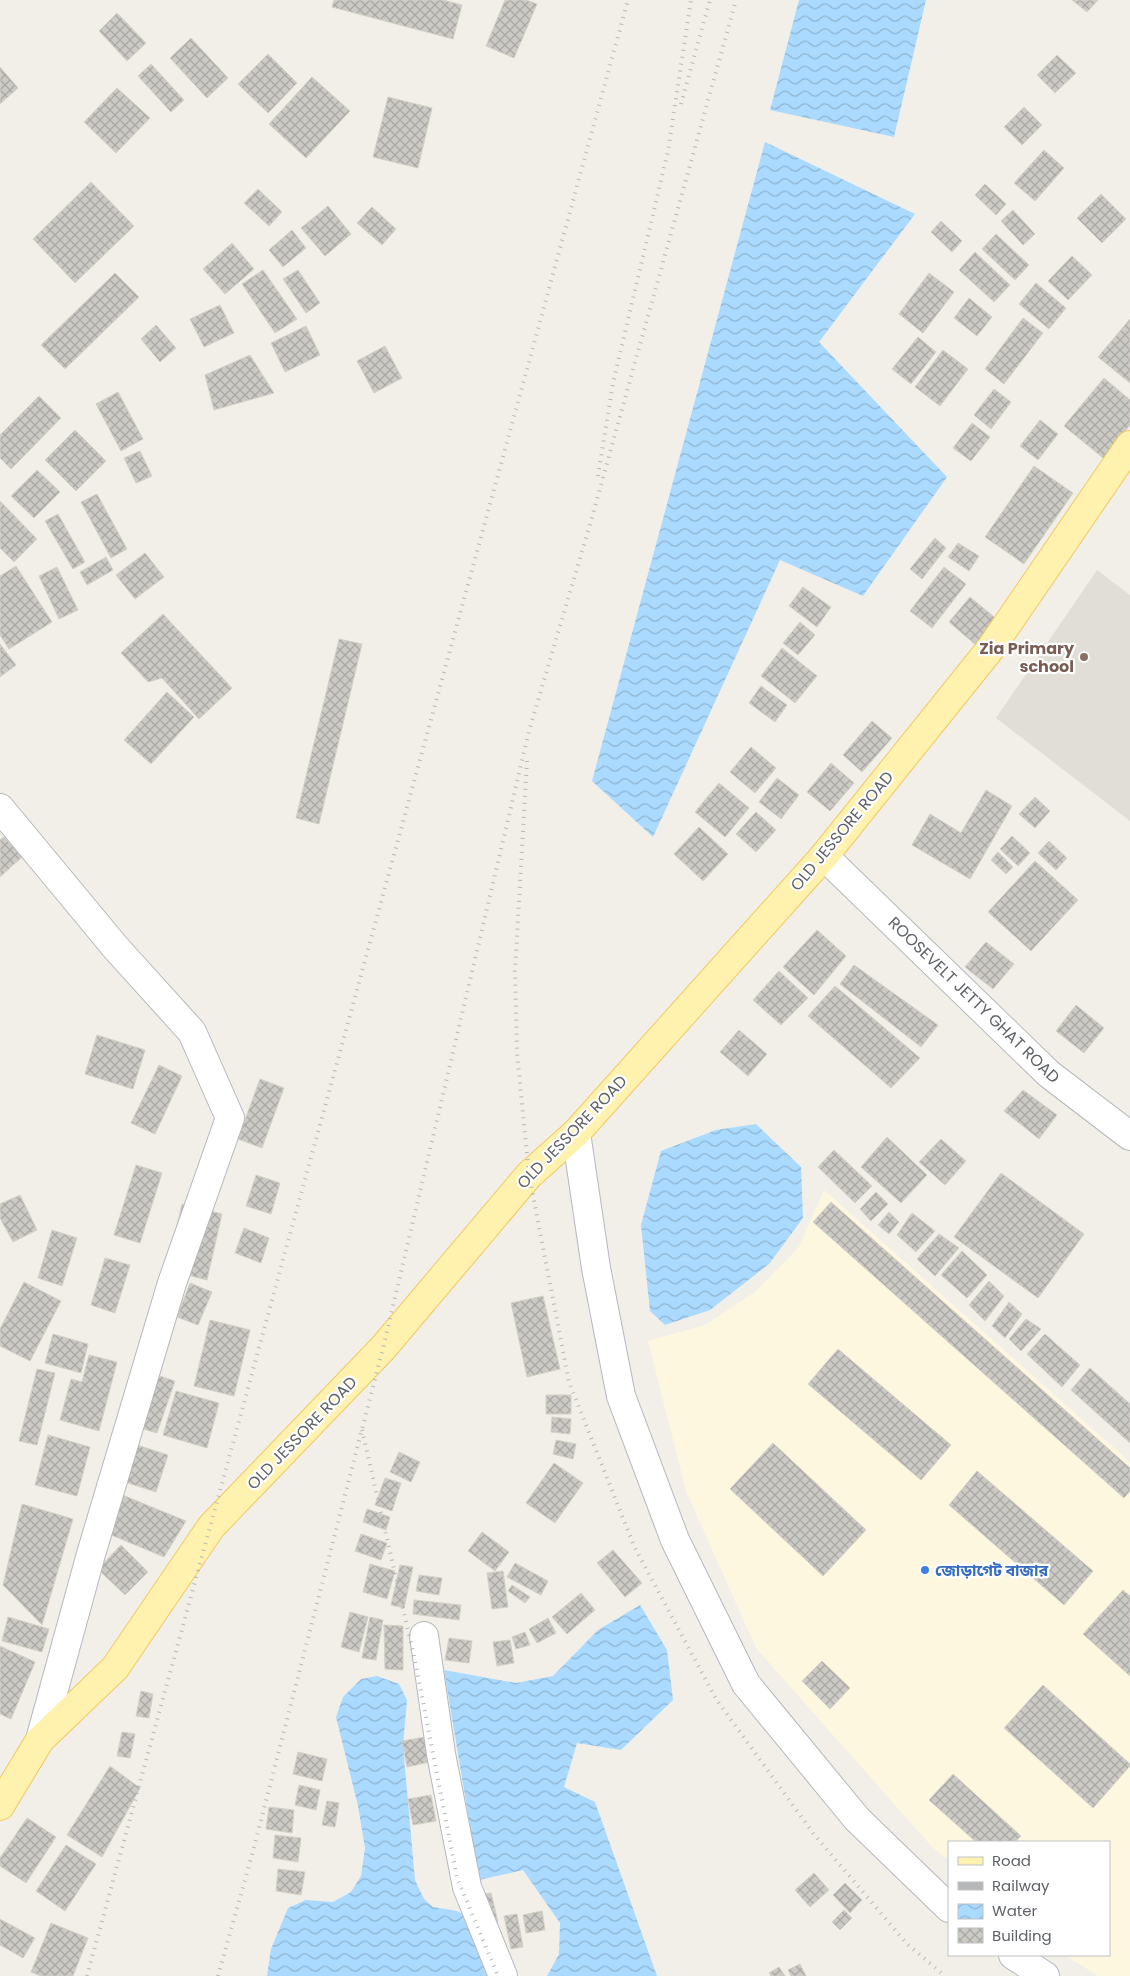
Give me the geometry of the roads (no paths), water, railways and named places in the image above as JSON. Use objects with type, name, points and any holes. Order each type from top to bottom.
[{"type":"main road","name":"OLD JESSORE ROAD","points":[[0,1806],[40,1740],[115,1668],[211,1527],[383,1348],[528,1175],[576,1133],[824,856],[991,648],[1130,445]]},
{"type":"street","points":[[0,808],[116,948],[192,1032],[230,1118],[169,1292],[91,1554],[40,1740]]},
{"type":"street","name":"ROOSEVELT JETTY GHAT ROAD","points":[[824,856],[1049,1074],[1130,1136]]},
{"type":"street","points":[[576,1133],[596,1268],[621,1396],[675,1540],[746,1684],[857,1819],[948,1907]]},
{"type":"street","points":[[424,1636],[441,1754],[467,1887],[503,1976]]},
{"type":"street","points":[[1014,1956],[1045,1976]]},
{"type":"water","points":[[799,0],[926,0],[894,137],[770,110]]},
{"type":"water","points":[[765,142],[915,214],[819,342],[947,477],[863,596],[780,560],[653,837],[592,781]]},
{"type":"water","points":[[756,1124],[801,1167],[803,1218],[769,1264],[710,1310],[665,1325],[650,1311],[641,1225],[661,1151],[716,1130]]},
{"type":"water","points":[[640,1605],[667,1650],[673,1700],[621,1750],[577,1743],[564,1787],[595,1802],[657,1976],[547,1976],[559,1954],[560,1923],[523,1870],[479,1880],[444,1670],[516,1683],[553,1676],[598,1630]]},
{"type":"water","points":[[377,1676],[399,1684],[407,1700],[403,1746],[415,1880],[424,1899],[433,1907],[457,1911],[468,1917],[492,1976],[267,1976],[271,1949],[288,1908],[306,1900],[333,1902],[351,1892],[361,1876],[365,1848],[358,1806],[336,1717],[343,1697],[361,1679]]},
{"type":"railway","points":[[87,1976],[628,0]]},
{"type":"railway","points":[[598,476],[613,383],[668,151],[691,0]]},
{"type":"railway","points":[[681,104],[710,0]]},
{"type":"railway","points":[[218,1976],[252,1855],[383,1348],[529,731],[589,528],[736,0]]},
{"type":"railway","points":[[527,761],[515,971],[517,1053],[529,1175],[569,1382],[634,1546],[716,1699],[813,1833],[907,1944],[945,1976]]},
{"type":"railway","points":[[362,1430],[416,1665],[457,1878],[498,1976]]},
{"type":"place","name":"Zia Primary school","points":[[1084,657]]},
{"type":"place","name":"জোড়াগেট বাজার","points":[[925,1570]]}]
